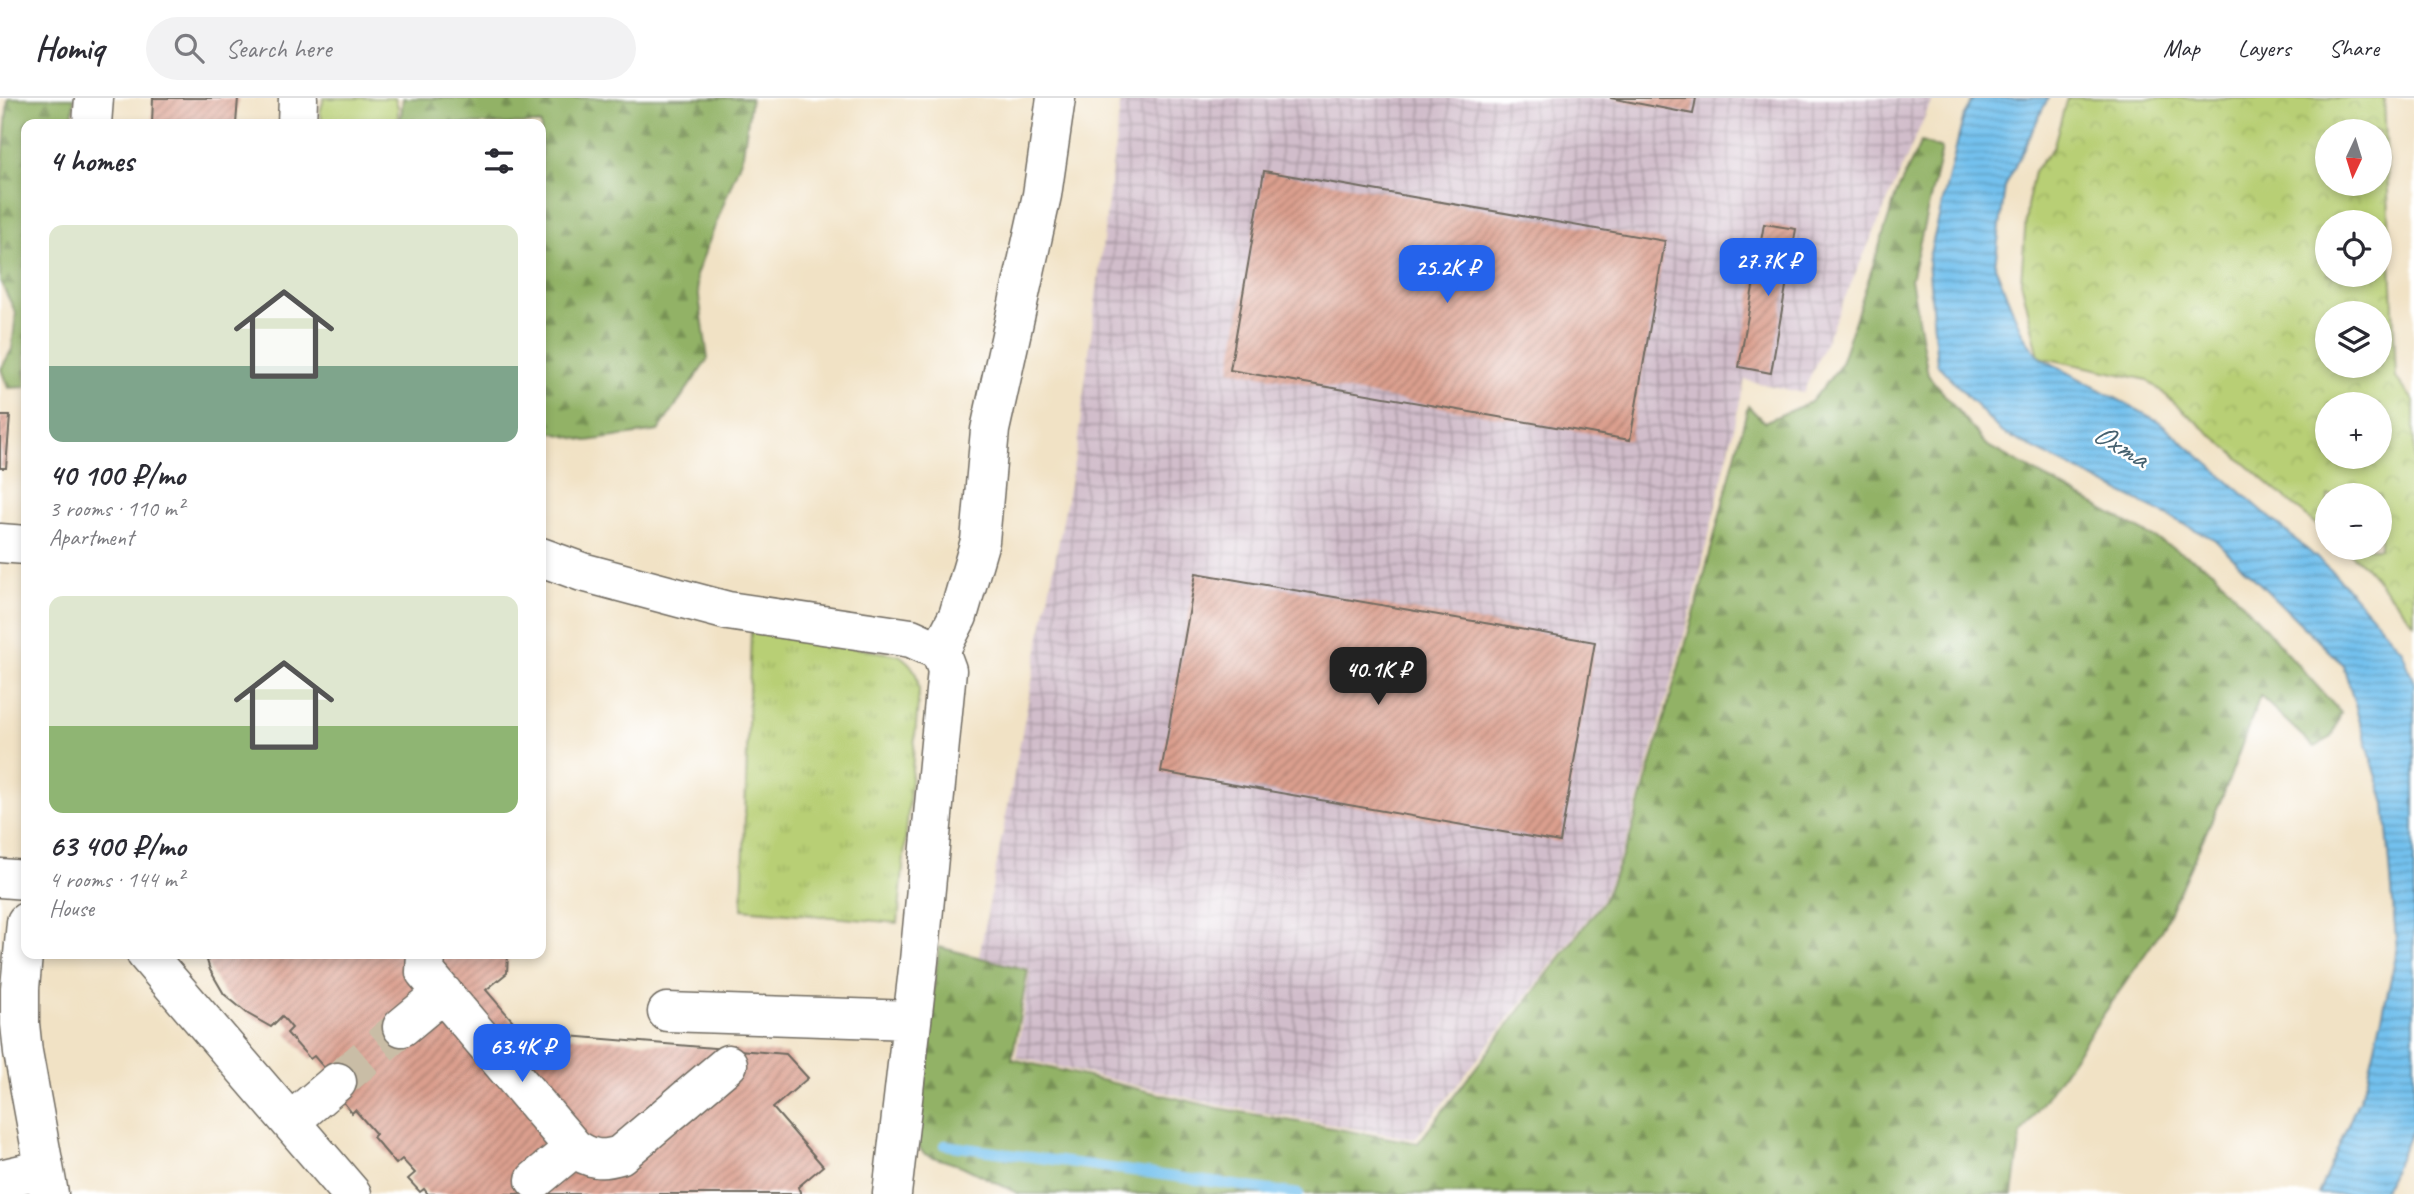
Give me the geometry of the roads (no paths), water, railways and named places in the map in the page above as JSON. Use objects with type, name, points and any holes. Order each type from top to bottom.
[{"type":"street","points":[[92,119],[94,98]]},
{"type":"street","points":[[297,119],[298,98]]},
{"type":"street","points":[[940,651],[958,616],[980,541],[990,430],[1042,195],[1056,98]]},
{"type":"street","points":[[0,543],[21,545]]},
{"type":"street","points":[[546,559],[582,572],[728,611],[911,638],[940,651],[947,670],[892,1194]]},
{"type":"street","points":[[0,878],[21,880]]},
{"type":"street","points":[[0,1179],[47,1182],[11,1054],[23,959]]},
{"type":"street","points":[[150,959],[352,1194]]},
{"type":"street","points":[[424,959],[425,972],[574,1148],[588,1158],[605,1160],[620,1155],[727,1064]]},
{"type":"street","points":[[402,1027],[443,993]]},
{"type":"street","points":[[667,1012],[912,1020]]},
{"type":"street","points":[[290,1122],[337,1082]]},
{"type":"street","points":[[535,1180],[574,1148]]},
{"type":"water","name":"Охта","points":[[1974,98],[2048,98],[2005,187],[1995,266],[2022,333],[2039,357],[2160,422],[2315,556],[2315,560],[2319,560],[2333,572],[2402,650],[2414,683],[2414,1127],[2382,1194],[2318,1194],[2367,1081],[2397,952],[2385,804],[2343,665],[2214,539],[2001,432],[1937,364],[1928,261],[1964,115]]},
{"type":"waterway","points":[[945,1145],[1299,1194]]},
{"type":"tunnel","points":[[337,1082],[402,1027]]}]
